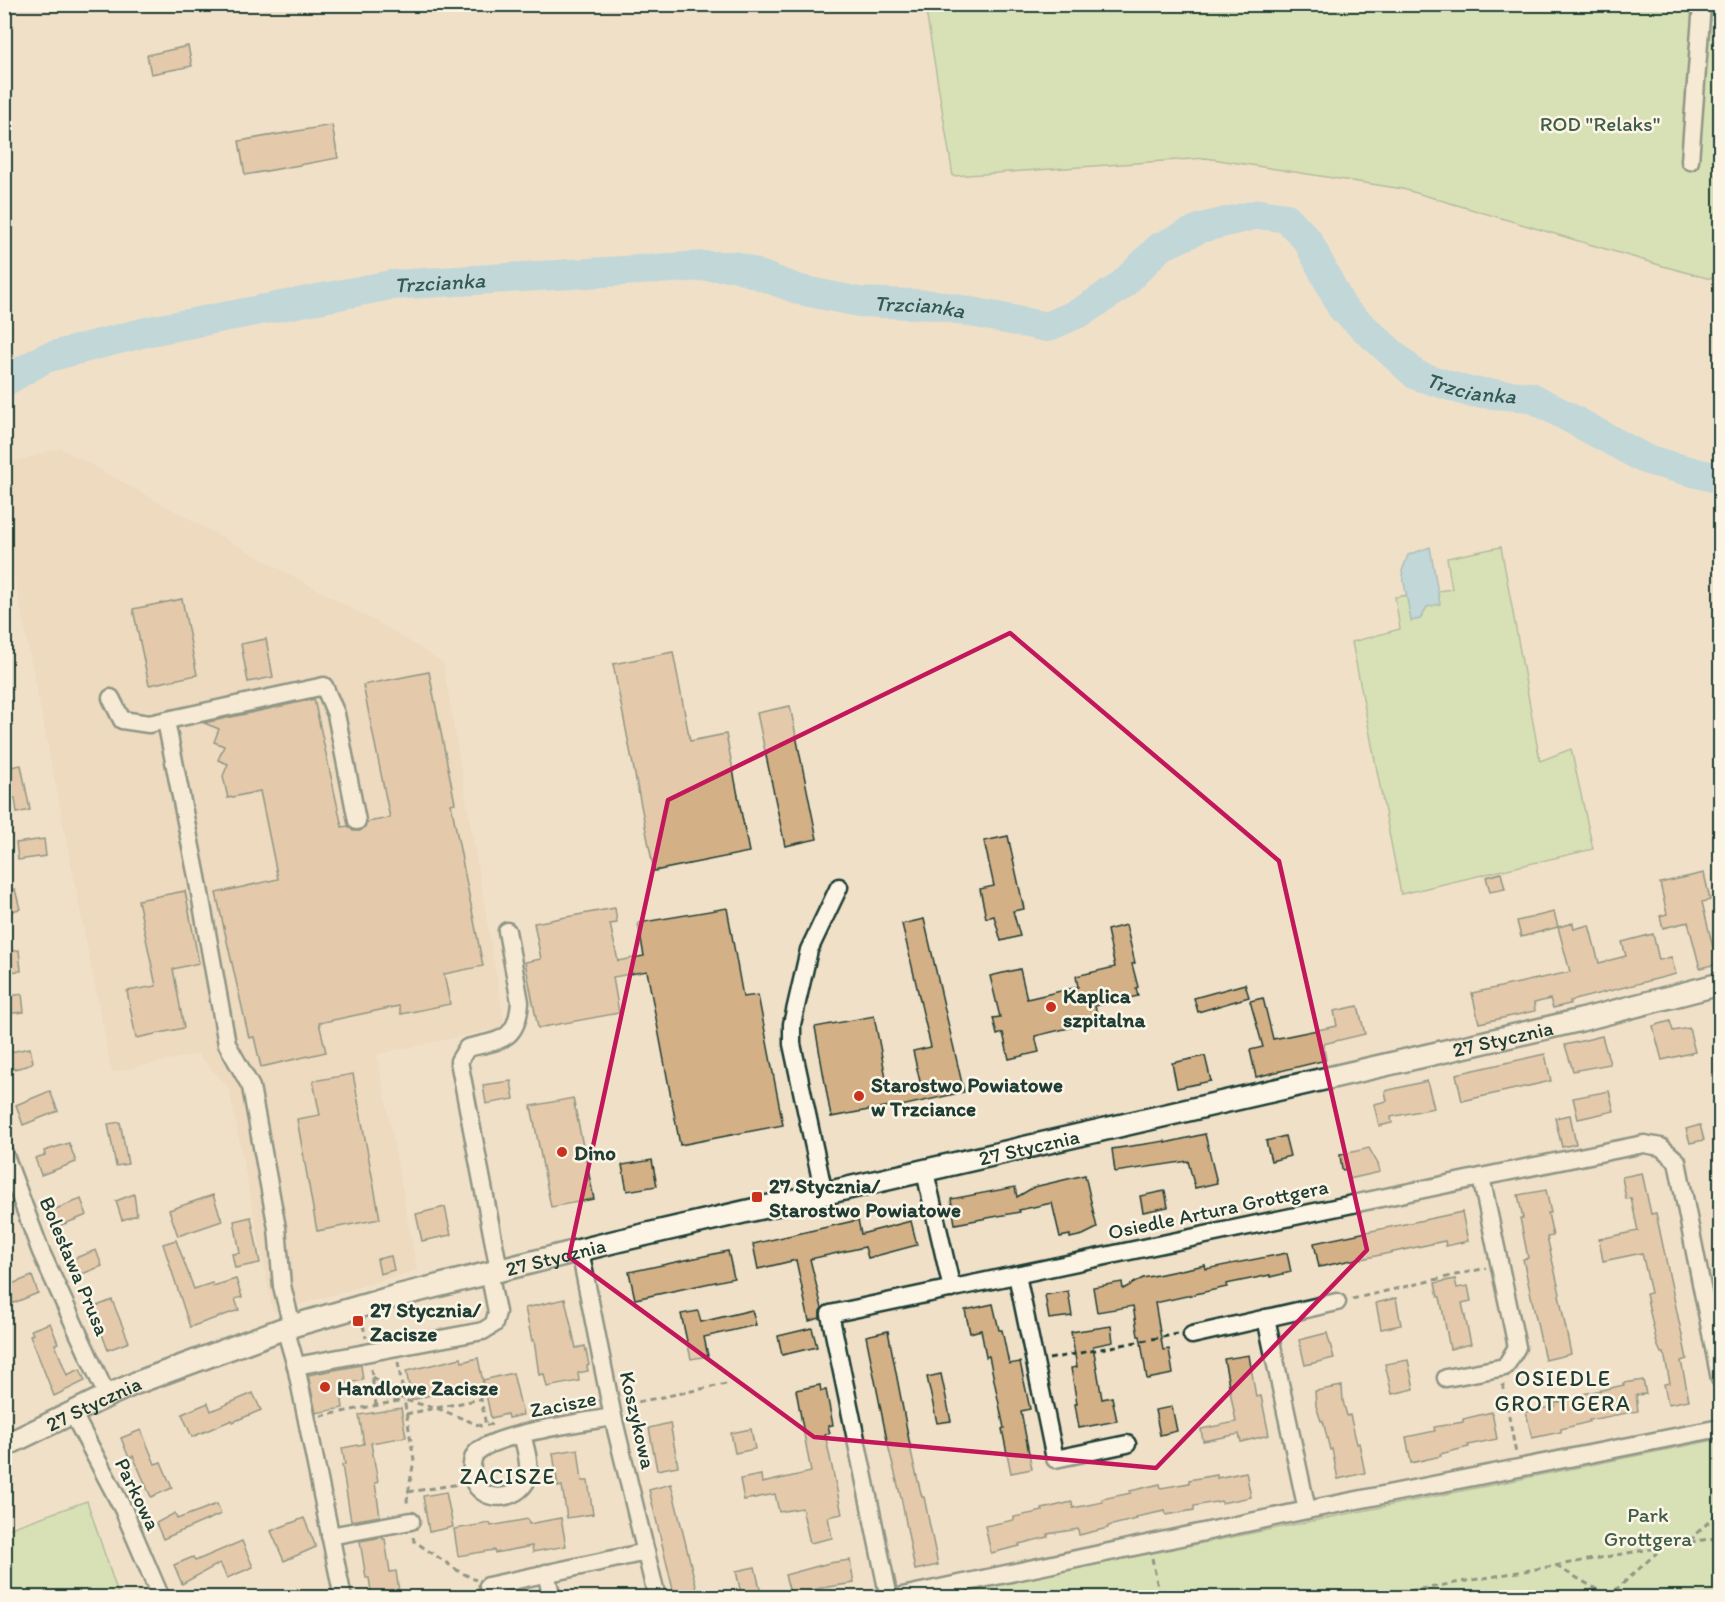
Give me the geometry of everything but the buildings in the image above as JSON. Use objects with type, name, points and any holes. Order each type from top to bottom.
[{"type":"main road","name":"27 Stycznia","points":[[4,1446],[136,1383],[289,1327],[393,1297],[494,1271],[824,1194],[1590,1018],[1720,984]]},
{"type":"street","points":[[1690,161],[1702,4]]},
{"type":"street","points":[[111,698],[122,720],[149,724],[324,686],[336,714],[357,821]]},
{"type":"street","points":[[166,721],[198,877],[227,1044],[251,1086],[277,1228],[282,1286],[296,1366],[343,1598]]},
{"type":"street","points":[[824,1194],[792,1044],[792,1024],[809,950],[839,887]]},
{"type":"street","points":[[296,1366],[483,1331],[494,1324],[498,1312],[494,1271],[459,1061],[467,1048],[500,1040],[510,1034],[516,1024],[520,1002],[507,931]]},
{"type":"street","name":"Osiedle Artura Grottgera","points":[[1720,1379],[1677,1161],[1661,1147],[1644,1144],[830,1314],[891,1598],[1307,1510],[1720,1428]]},
{"type":"street","name":"Bolesława Prusa","points":[[4,1153],[41,1252],[106,1396]]},
{"type":"street","points":[[925,1172],[952,1289]]},
{"type":"street","points":[[1446,1378],[1505,1366],[1517,1347],[1480,1177]]},
{"type":"street","name":"Koszykowa","points":[[580,1251],[612,1412],[657,1598]]},
{"type":"street","points":[[1017,1275],[1055,1459],[1127,1444]]},
{"type":"street","points":[[1192,1335],[1337,1302]]},
{"type":"street","points":[[1266,1318],[1307,1510]]},
{"type":"street","name":"Parkowa","points":[[72,1412],[123,1509],[161,1598]]},
{"type":"street","name":"Zacisze","points":[[522,1434],[528,1462],[528,1477],[520,1488],[510,1495],[488,1496],[479,1490],[473,1479],[471,1465],[476,1453],[493,1443],[522,1434],[612,1412]]},
{"type":"street","points":[[330,1536],[411,1521]]},
{"type":"street","points":[[488,1586],[646,1551]]},
{"type":"street","points":[[546,1573],[552,1598]]},
{"type":"path","points":[[1337,1302],[1499,1265]]},
{"type":"path","points":[[1035,1362],[1177,1333],[1192,1335]]},
{"type":"path","points":[[395,1347],[414,1460],[407,1500],[414,1541],[460,1572],[488,1586]]},
{"type":"path","points":[[1500,1368],[1519,1468]]},
{"type":"path","points":[[372,1377],[404,1400],[436,1408],[481,1426],[496,1424]]},
{"type":"path","points":[[612,1412],[726,1384]]},
{"type":"path","points":[[406,1413],[481,1399],[486,1425],[493,1443]]},
{"type":"path","points":[[307,1419],[404,1400]]},
{"type":"path","points":[[408,1492],[466,1483],[473,1479]]},
{"type":"path","points":[[1689,1542],[1720,1510]]},
{"type":"path","points":[[1369,1598],[1720,1537]]},
{"type":"path","points":[[1149,1544],[1160,1598]]},
{"type":"path","points":[[1555,1565],[1609,1597],[1664,1547]]},
{"type":"highlighted area","points":[[1010,633],[1279,861],[1367,1250],[1156,1468],[814,1437],[569,1257],[668,800]]},
{"type":"shaded area","points":[[60,448],[389,629],[443,663],[505,1027],[377,1054],[417,1270],[273,1312],[229,1088],[198,1054],[112,1072],[5,528],[4,465]]},
{"type":"green space","name":"ROD \"Relaks\"","points":[[925,5],[1720,5],[1720,278],[1707,278],[1663,266],[1403,189],[1206,158],[953,176]]},
{"type":"green space","points":[[1501,547],[1540,761],[1571,749],[1593,849],[1401,894],[1352,642],[1400,629],[1395,597],[1452,589],[1447,558]]},
{"type":"green space","name":"Park Grottgera","points":[[1720,1439],[1720,1597],[935,1597]]},
{"type":"green space","points":[[87,1501],[119,1597],[5,1597],[5,1530]]},
{"type":"water","points":[[1430,547],[1440,604],[1427,607],[1420,619],[1411,621],[1402,571],[1408,555]]},
{"type":"waterway","name":"Trzcianka","points":[[4,382],[45,358],[150,331],[391,285],[705,266],[735,266],[800,290],[859,302],[936,305],[1047,327],[1081,312],[1120,287],[1160,247],[1201,228],[1259,214],[1287,218],[1308,241],[1342,308],[1416,375],[1469,392],[1531,397],[1647,460],[1720,479]]},
{"type":"place","name":"Kaplica szpitalna","points":[[1051,1007]]},
{"type":"place","name":"Starostwo Powiatowe w Trzciance","points":[[859,1096]]},
{"type":"place","name":"Dino","points":[[562,1152]]},
{"type":"place","name":"27 Stycznia/ Starostwo Powiatowe","points":[[757,1197]]},
{"type":"place","name":"27 Stycznia/ Zacisze","points":[[358,1321]]},
{"type":"place","name":"Handlowe Zacisze","points":[[325,1387]]},
{"type":"district","name":"OSIEDLE GROTTGERA","points":[[1563,1390]]},
{"type":"district","name":"ZACISZE","points":[[508,1476]]}]
